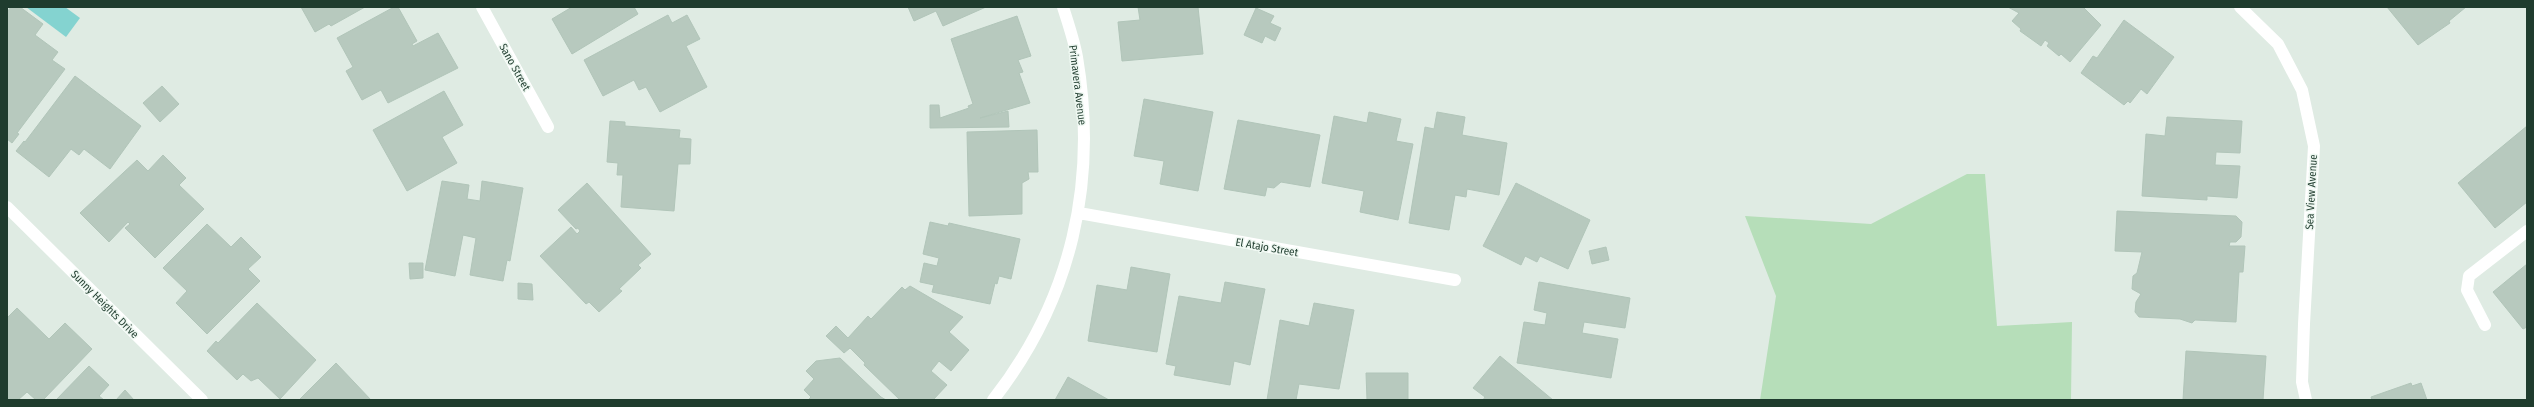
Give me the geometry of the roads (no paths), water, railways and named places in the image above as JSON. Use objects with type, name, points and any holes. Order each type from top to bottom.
[{"type":"street","name":"Sano Street","points":[[482,7],[548,127]]},
{"type":"street","name":"Primavera Avenue","points":[[1063,7],[1077,55],[1084,113],[1084,171],[1078,213]]},
{"type":"street","name":"Sea View Avenue","points":[[2240,7],[2278,44],[2302,90],[2314,146],[2303,331],[2302,382],[2306,400]]},
{"type":"street","name":"Sunny Heights Drive","points":[[7,207],[202,400]]},
{"type":"street","name":"El Atajo Street","points":[[1078,213],[1455,280]]},
{"type":"street","points":[[993,400],[1013,375],[1042,325],[1066,264],[1078,213]]},
{"type":"street","points":[[2485,325],[2467,290],[2469,276],[2527,231]]},
{"type":"water","points":[[26,7],[65,7],[80,18],[66,37]]}]
